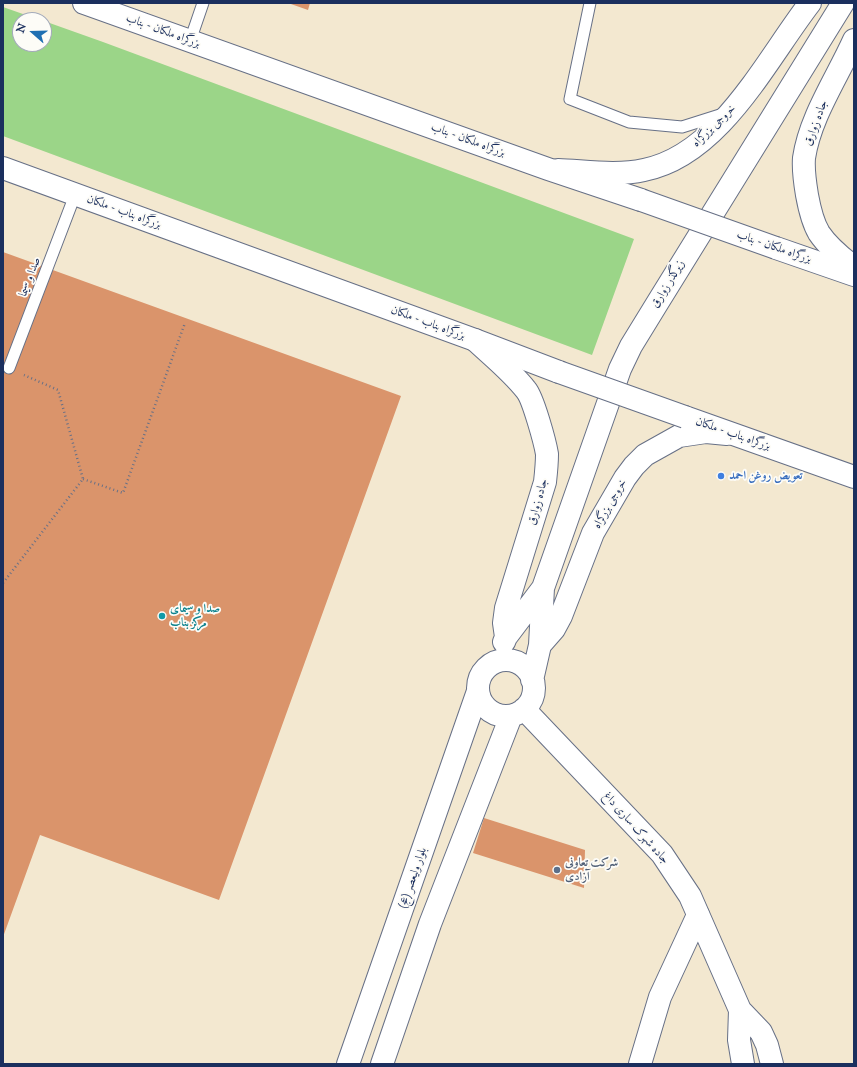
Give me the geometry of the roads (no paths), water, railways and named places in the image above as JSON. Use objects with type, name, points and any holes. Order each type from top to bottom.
[{"type":"main road","name":"بزرگراه ملکان - بناب","points":[[84,3],[548,169],[854,275]]},
{"type":"main road","name":"خروجی بزرگراه","points":[[548,169],[627,172],[644,170],[666,164],[702,141],[732,111],[810,3]]},
{"type":"main road","name":"زیرگذر زوارق","points":[[543,588],[620,369],[631,346],[843,3]]},
{"type":"main road","name":"جاده زوارق","points":[[854,40],[825,96],[809,137],[804,159],[804,182],[809,206],[819,232],[840,256],[854,267]]},
{"type":"main road","name":"بزرگراه بناب - ملکان","points":[[3,168],[559,372],[854,477]]},
{"type":"main road","name":"جاده زوارق","points":[[475,340],[511,373],[527,391],[541,430],[546,453],[547,469],[543,488],[506,608],[504,623],[506,636]]},
{"type":"main road","name":"خروجی بزرگراه","points":[[540,645],[554,630],[562,616],[593,533],[625,478],[634,466],[645,455],[679,436],[706,432],[737,435]]},
{"type":"main road","points":[[496,662],[506,636],[543,588]]},
{"type":"main road","points":[[382,1064],[430,924],[518,712],[532,698],[532,680],[540,645],[543,588]]},
{"type":"main road","points":[[518,712],[502,716],[493,713],[486,708],[480,700],[478,691],[480,676],[490,665],[496,662],[511,661],[524,667],[532,680]]},
{"type":"main road","name":"بلوار ولیعصر (عج)","points":[[348,1064],[478,691]]},
{"type":"main road","name":"جاده شهرک ساری داغ","points":[[518,712],[662,854],[690,896],[740,1010],[761,1032],[767,1045],[772,1064]]},
{"type":"main road","points":[[640,1064],[660,997],[698,915]]},
{"type":"main road","name":"جاده شهرک ساری داغ","points":[[740,1010],[739,1040],[743,1064]]},
{"type":"lane","points":[[190,41],[203,3]]},
{"type":"lane","points":[[590,3],[570,99],[629,122],[682,128],[732,111]]},
{"type":"lane","name":"صدا و سیما","points":[[9,368],[75,195]]},
{"type":"place","name":"تعویض روغن احمد","points":[[721,476]]},
{"type":"place","name":"صدا و سیمای مرکز بناب","points":[[162,616]]},
{"type":"place","name":"شرکت تعاونی آزادی","points":[[557,870]]}]
